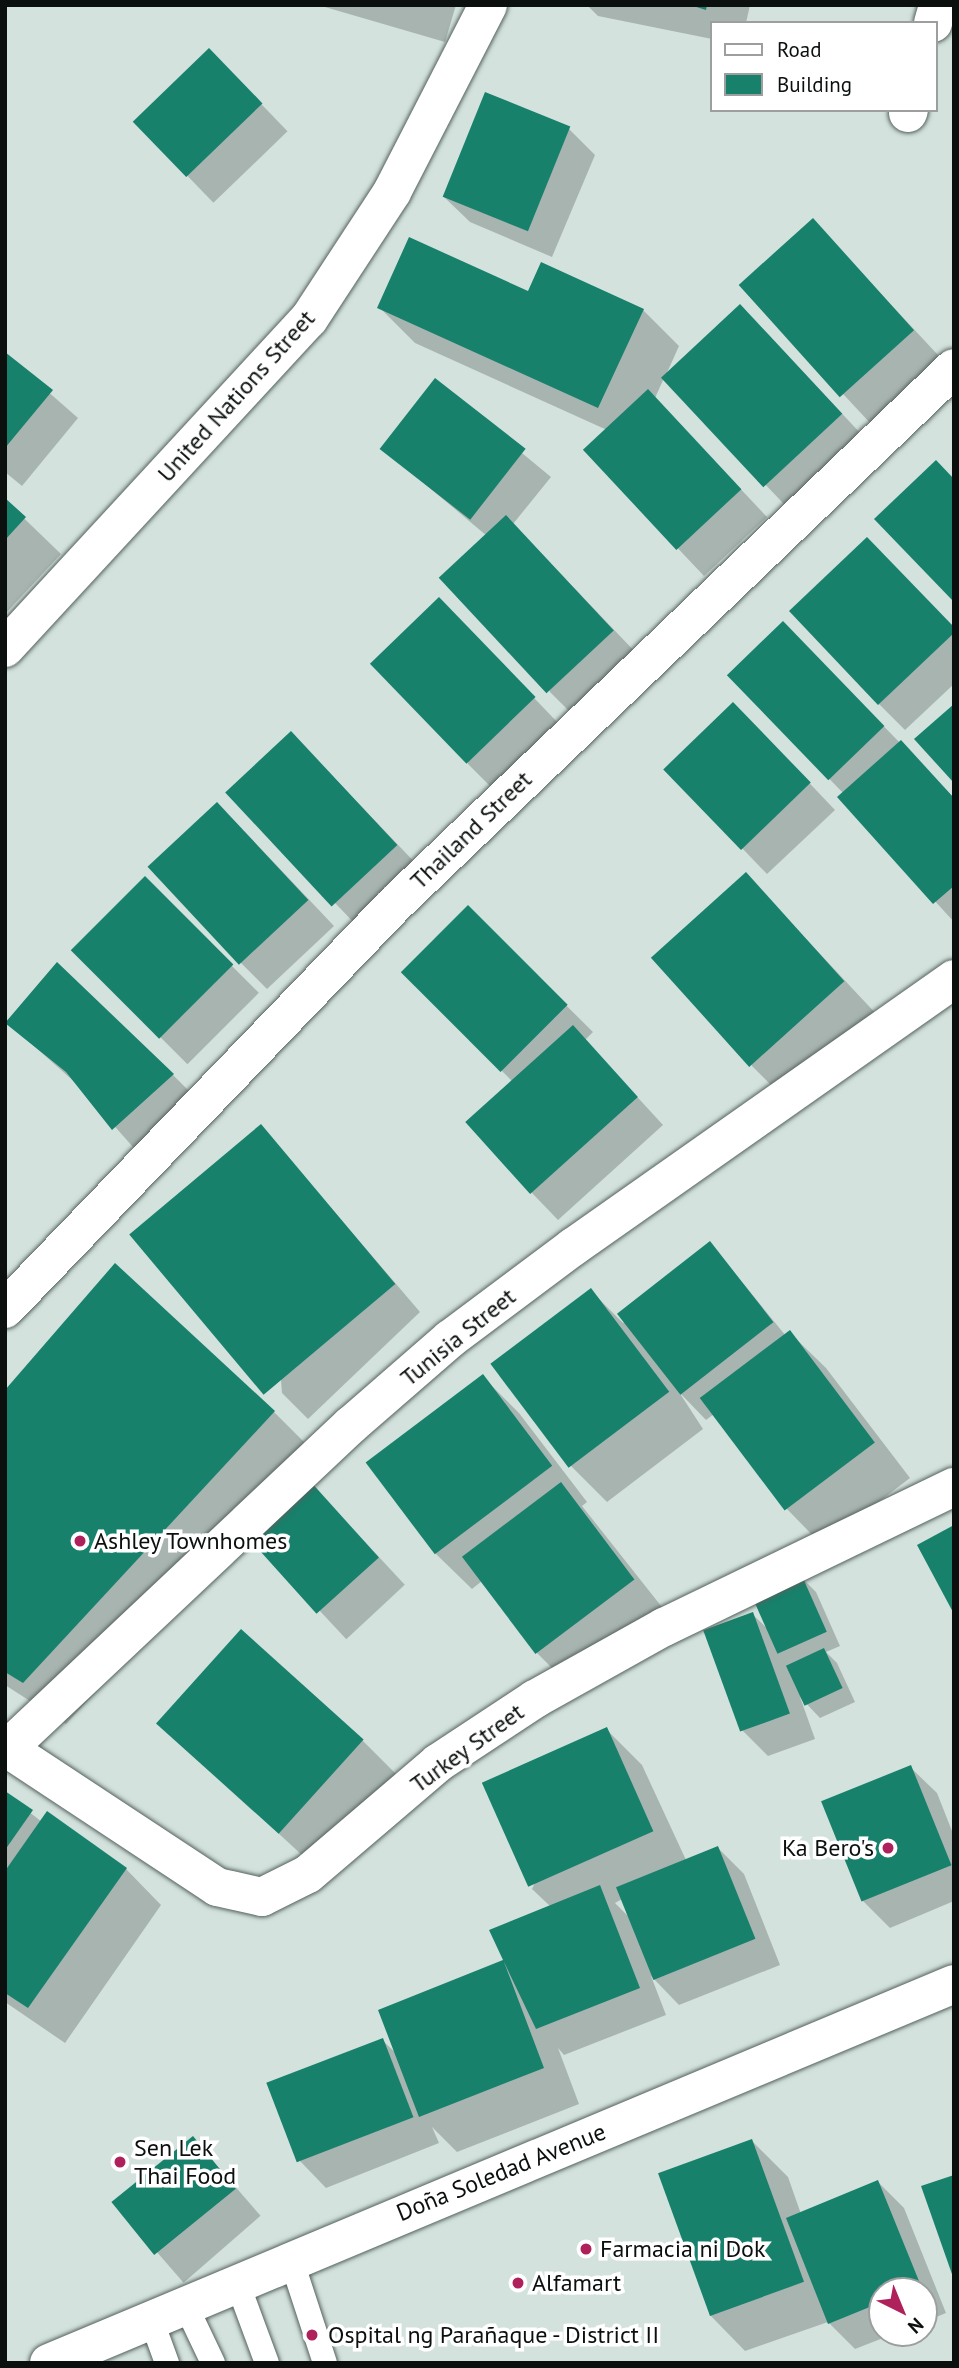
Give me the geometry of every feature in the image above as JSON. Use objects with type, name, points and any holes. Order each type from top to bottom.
[{"type":"street","name":"United Nations Street","points":[[5,648],[309,319],[391,192],[488,5]]},
{"type":"street","name":"Thailand Street","points":[[5,1309],[395,904],[954,368]]},
{"type":"street","name":"Tunisia Street","points":[[6,1748],[351,1425],[450,1339],[584,1239],[954,979]]},
{"type":"street","name":"Turkey Street","points":[[6,1748],[217,1887],[262,1896],[308,1874],[438,1763],[535,1699],[664,1627],[954,1487]]},
{"type":"street","name":"Doña Soledad Avenue","points":[[49,2363],[291,2259],[954,1984]]},
{"type":"lane","points":[[291,2259],[325,2363]]},
{"type":"lane","points":[[237,2282],[267,2363]]},
{"type":"lane","points":[[167,2363],[168,2312]]},
{"type":"lane","points":[[168,2312],[213,2363]]},
{"type":"building","points":[[690,5],[707,5],[706,10]]},
{"type":"building","points":[[209,48],[262,103],[186,177],[133,122]]},
{"type":"building","points":[[485,92],[570,126],[528,231],[443,197]]},
{"type":"building","points":[[813,218],[914,330],[840,397],[739,285]]},
{"type":"building","points":[[409,237],[528,291],[541,262],[644,309],[598,408],[377,308]]},
{"type":"building","points":[[740,304],[842,414],[763,487],[661,378]]},
{"type":"building","points":[[5,352],[53,390],[5,448]]},
{"type":"building","points":[[435,378],[526,449],[470,520],[380,449]]},
{"type":"building","points":[[648,389],[741,489],[676,550],[583,450]]},
{"type":"building","points":[[936,460],[954,479],[954,602],[874,519]]},
{"type":"building","points":[[5,498],[26,517],[5,540]]},
{"type":"building","points":[[506,515],[614,631],[546,693],[439,578]]},
{"type":"building","points":[[867,537],[954,627],[954,633],[878,705],[789,611]]},
{"type":"building","points":[[439,597],[536,697],[467,764],[370,664]]},
{"type":"building","points":[[783,621],[884,726],[828,780],[727,675]]},
{"type":"building","points":[[733,702],[811,783],[741,850],[663,769]]},
{"type":"building","points":[[954,704],[954,783],[914,739]]},
{"type":"building","points":[[291,731],[397,845],[332,906],[225,792]]},
{"type":"building","points":[[901,740],[954,798],[954,886],[933,904],[837,797]]},
{"type":"building","points":[[217,802],[308,900],[239,965],[148,867]]},
{"type":"building","points":[[746,872],[844,981],[749,1067],[651,958]]},
{"type":"building","points":[[145,876],[233,964],[159,1039],[71,950]]},
{"type":"building","points":[[468,905],[568,1005],[501,1072],[401,972]]},
{"type":"building","points":[[57,962],[174,1074],[112,1130],[66,1072],[5,1023]]},
{"type":"building","points":[[573,1025],[638,1097],[530,1194],[465,1122]]},
{"type":"building","points":[[261,1124],[395,1284],[264,1395],[129,1235]]},
{"type":"building","points":[[710,1241],[773,1322],[680,1395],[617,1314]]},
{"type":"building","name":"Ashley Townhomes","points":[[115,1263],[275,1411],[23,1683],[5,1672],[5,1390]]},
{"type":"building","points":[[591,1288],[669,1392],[569,1468],[490,1364]]},
{"type":"building","points":[[790,1330],[875,1443],[785,1511],[700,1398]]},
{"type":"building","points":[[483,1374],[552,1466],[435,1554],[366,1462]]},
{"type":"building","points":[[310,1481],[379,1558],[316,1614],[248,1537]]},
{"type":"building","points":[[561,1482],[634,1579],[535,1654],[462,1557]]},
{"type":"building","points":[[954,1525],[954,1614],[917,1545]]},
{"type":"building","points":[[802,1576],[827,1632],[777,1654],[753,1598]]},
{"type":"building","points":[[753,1612],[790,1713],[740,1732],[703,1630]]},
{"type":"building","points":[[241,1629],[364,1739],[279,1834],[156,1723]]},
{"type":"building","points":[[824,1648],[843,1688],[805,1706],[786,1666]]},
{"type":"building","points":[[607,1727],[653,1831],[528,1887],[482,1783]]},
{"type":"building","points":[[911,1765],[951,1865],[862,1901],[821,1801]]},
{"type":"building","points":[[5,1791],[33,1810],[5,1850]]},
{"type":"building","points":[[47,1811],[127,1868],[28,2008],[5,1993],[5,1871]]},
{"type":"building","points":[[718,1846],[755,1939],[653,1980],[616,1887]]},
{"type":"building","points":[[600,1885],[640,1988],[536,2029],[504,1962],[544,2068],[419,2117],[378,2010],[503,1960],[489,1930]]},
{"type":"building","points":[[383,2038],[413,2117],[297,2162],[266,2083]]},
{"type":"building","points":[[193,2136],[236,2189],[154,2255],[111,2202]]},
{"type":"building","points":[[752,2139],[804,2282],[710,2316],[658,2173]]},
{"type":"building","points":[[954,2175],[954,2277],[953,2277],[921,2186]]},
{"type":"building","points":[[878,2180],[917,2277],[868,2277],[868,2308],[828,2324],[786,2218]]},
{"type":"place","name":"Ashley Townhomes","points":[[80,1541]]},
{"type":"place","name":"Ka Bero's","points":[[888,1848]]},
{"type":"place","name":"Sen Lek Thai Food","points":[[120,2162]]},
{"type":"place","name":"Farmacia ni Dok","points":[[586,2249]]},
{"type":"place","name":"Alfamart","points":[[518,2283]]},
{"type":"place","name":"Ospital ng Parañaque - District II","points":[[312,2335]]}]
